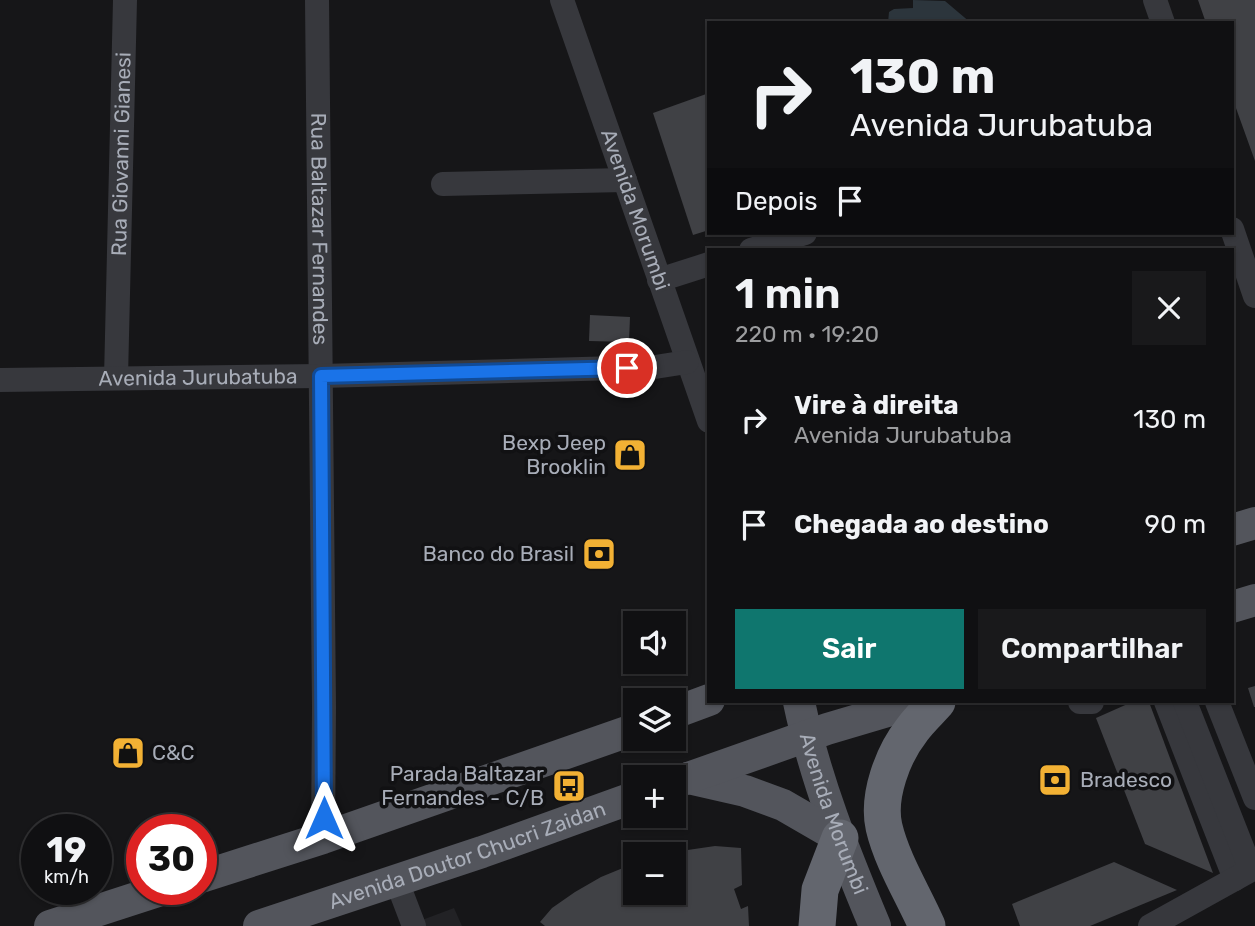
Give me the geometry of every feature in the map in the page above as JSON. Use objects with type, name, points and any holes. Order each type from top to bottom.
[{"type":"highway","points":[[928,926],[889,842],[882,804],[889,773],[911,731],[936,703]]},
{"type":"highway","points":[[817,926],[820,890],[840,838]]},
{"type":"main road","points":[[1234,529],[1255,523]]},
{"type":"main road","points":[[1234,606],[1255,600]]},
{"type":"main road","points":[[686,708],[707,700]]},
{"type":"main road","name":"Avenida Morumbi","points":[[799,703],[807,736],[840,838],[874,925]]},
{"type":"main road","points":[[686,779],[807,736],[915,703]]},
{"type":"main road","points":[[217,872],[323,838],[623,733]]},
{"type":"main road","points":[[686,782],[745,791],[783,805],[840,838]]},
{"type":"main road","name":"Avenida Doutor Chucri Zaidan","points":[[258,926],[482,852],[623,801]]},
{"type":"main road","points":[[50,926],[126,901]]},
{"type":"street","name":"Rua Giovanni Gianesi","points":[[116,378],[125,0]]},
{"type":"street","name":"Rua Baltazar Fernandes","points":[[317,0],[323,838]]},
{"type":"street","name":"Avenida Morumbi","points":[[562,0],[707,416]]},
{"type":"street","points":[[1155,0],[1162,21]]},
{"type":"street","points":[[443,184],[625,180]]},
{"type":"street","points":[[757,248],[799,235]]},
{"type":"street","points":[[1234,235],[1255,296]]},
{"type":"street","points":[[659,280],[707,265]]},
{"type":"street","name":"Avenida Jurubatuba","points":[[0,380],[321,376],[655,367],[687,362]]},
{"type":"street","points":[[1166,703],[1235,879]]},
{"type":"street","points":[[1150,926],[1251,870],[1185,703]]},
{"type":"street","points":[[1217,703],[1255,798]]},
{"type":"street","points":[[396,879],[414,926]]},
{"type":"shaded area","points":[[913,0],[945,1],[969,21],[888,21],[889,12],[894,9],[913,8]]},
{"type":"shaded area","points":[[454,908],[462,926],[406,926]]},
{"type":"building","points":[[1198,0],[1255,0],[1255,161],[1234,103],[1234,21],[1205,21]]},
{"type":"building","points":[[707,94],[707,231],[693,235],[653,113]]},
{"type":"building","points":[[590,315],[630,317],[629,342],[589,341]]},
{"type":"building","points":[[1255,686],[1255,707],[1254,707],[1248,688]]},
{"type":"building","points":[[1130,703],[1149,703],[1213,873],[1145,844],[1096,718]]},
{"type":"building","points":[[715,846],[741,848],[742,885],[734,889],[741,909],[748,906],[749,926],[545,926],[540,922],[552,908],[575,892],[623,868],[623,905],[686,905],[686,850]]},
{"type":"building","points":[[1114,862],[1177,890],[1090,926],[1020,926],[1012,904]]},
{"type":"place","name":"Bexp Jeep Brooklin","points":[[630,455]]},
{"type":"place","name":"Banco do Brasil","points":[[599,554]]},
{"type":"place","name":"C&C","points":[[128,753]]},
{"type":"place","name":"Bradesco","points":[[1055,780]]},
{"type":"place","name":"Parada Baltazar Fernandes - C/B","points":[[569,786]]},
{"type":"route","points":[[324,818],[321,376],[627,368]]}]
